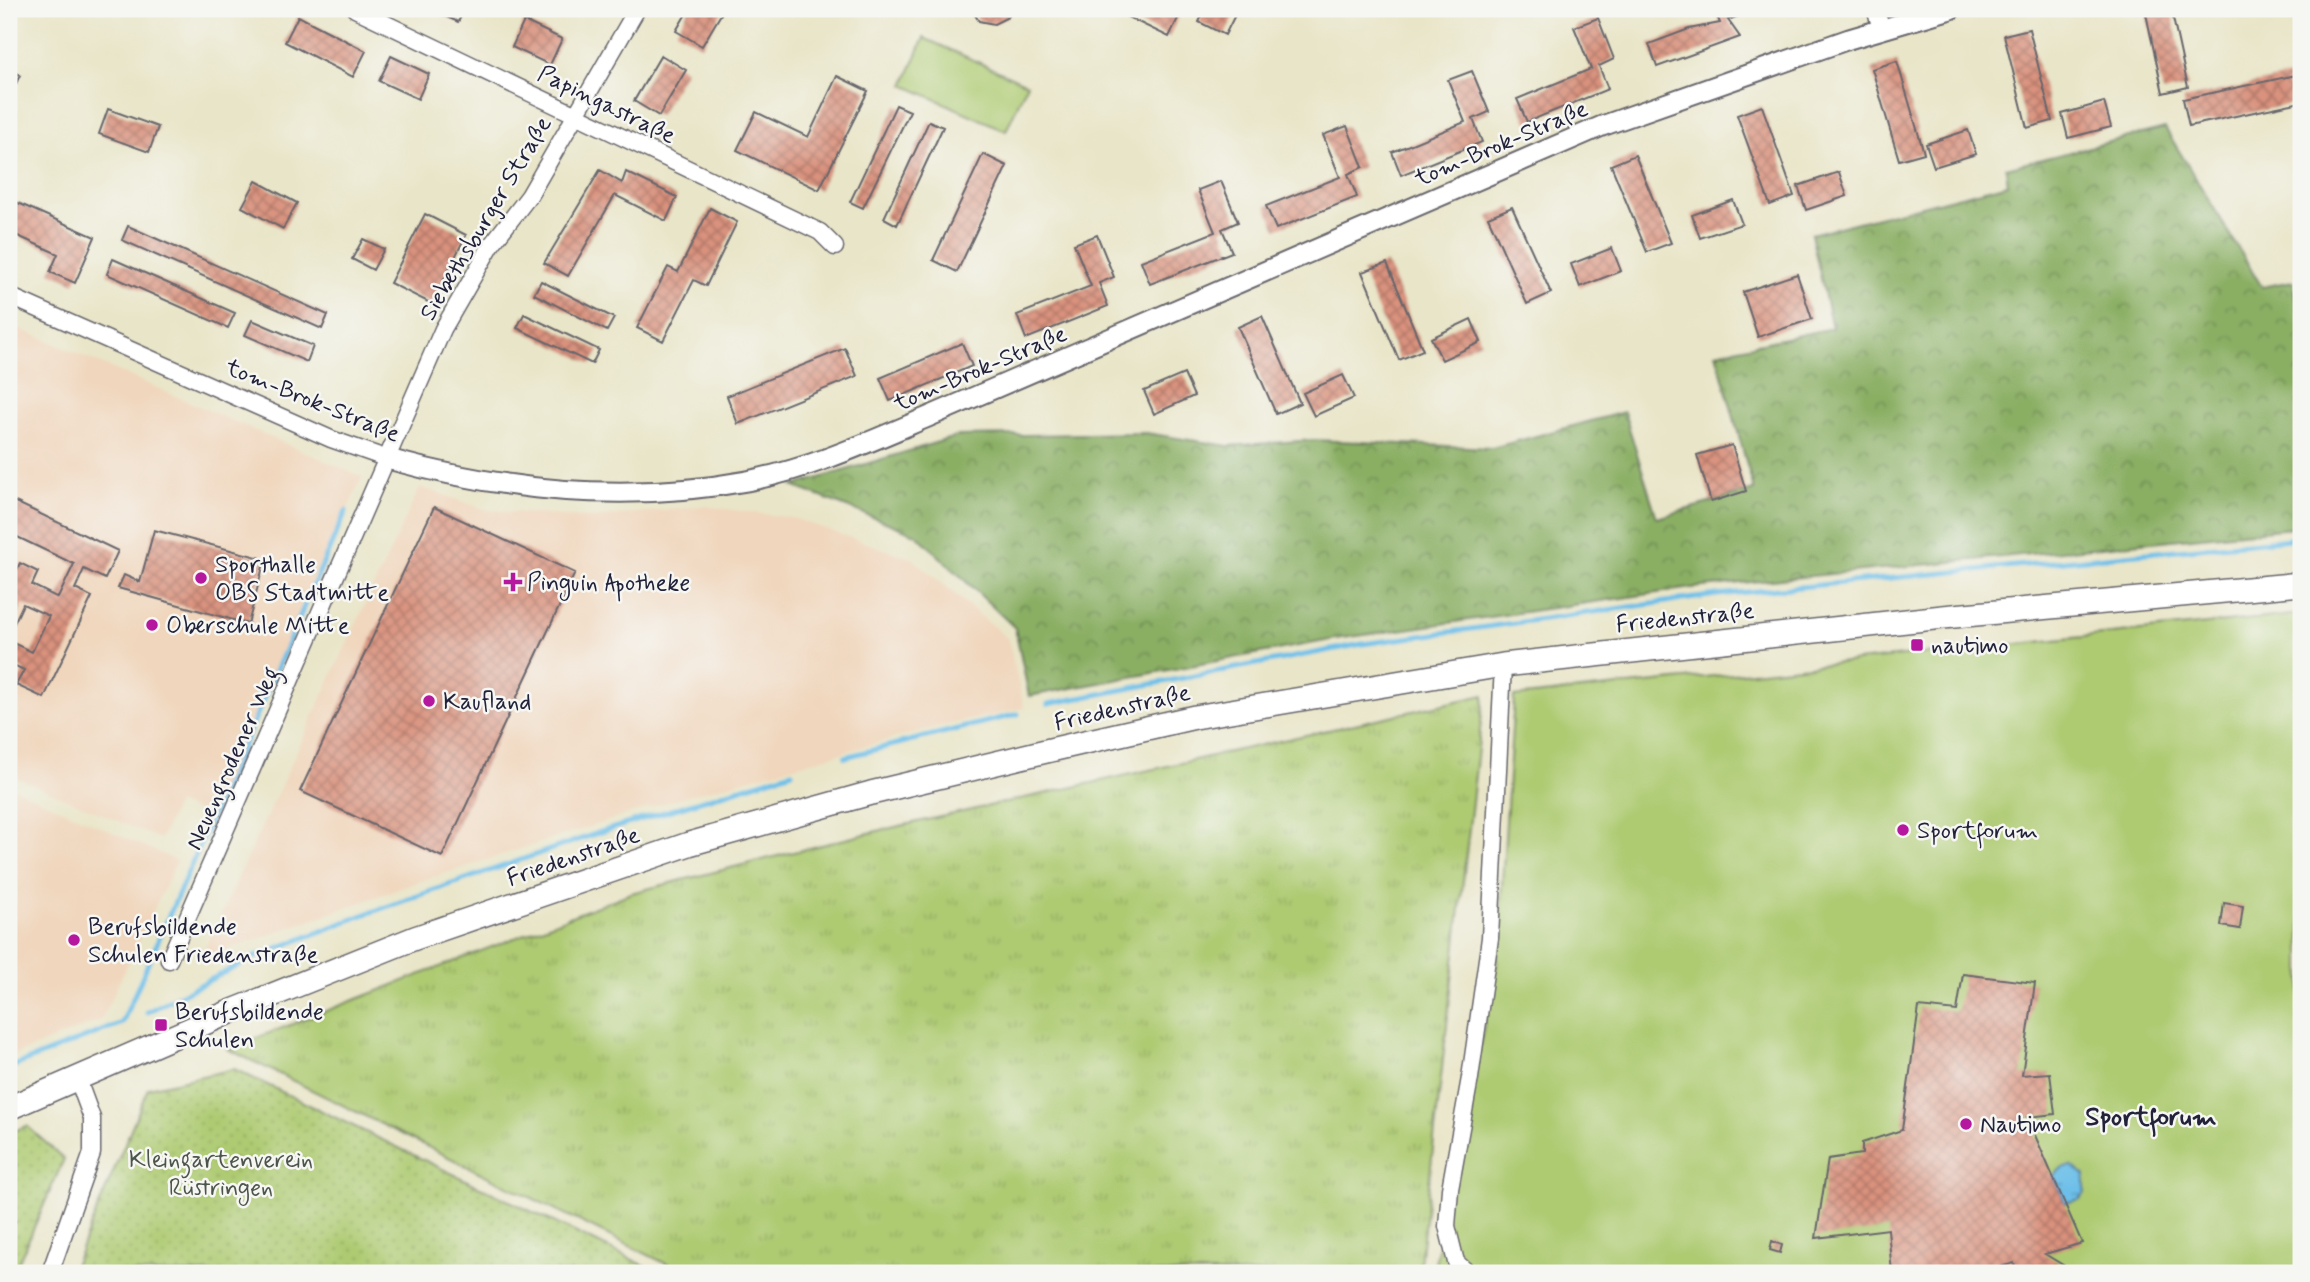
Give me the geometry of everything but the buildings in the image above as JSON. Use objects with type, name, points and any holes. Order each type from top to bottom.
[{"type":"main road","name":"Friedenstraße","points":[[9,1108],[230,1012],[415,938],[700,841],[871,793],[1195,717],[1503,665],[1943,617],[2301,584]]},
{"type":"street","name":"Papingastraße","points":[[355,9],[820,232],[835,247]]},
{"type":"street","name":"Siebethsburger Straße","points":[[388,459],[443,329],[492,244],[529,195],[637,9]]},
{"type":"street","points":[[1875,9],[1881,28]]},
{"type":"street","name":"tom-Brok-Straße","points":[[9,296],[331,439],[388,459],[483,481],[583,491],[692,488],[747,481],[841,454],[1602,126],[1881,28],[1951,9]]},
{"type":"street","name":"Neuengrodener Weg","points":[[169,960],[388,459]]},
{"type":"street","points":[[1468,1273],[1456,1262],[1447,1226],[1450,1189],[1470,1077],[1490,938],[1503,665]]},
{"type":"street","points":[[50,1273],[92,1153],[92,1118],[78,1080]]},
{"type":"shaded area","name":"Oberschule Mitte","points":[[9,324],[362,477],[211,817],[177,803],[160,839],[9,774]]},
{"type":"shaded area","name":"Kaufland","points":[[420,487],[487,510],[592,518],[704,506],[793,518],[913,559],[1008,639],[1024,708],[928,729],[679,798],[421,881],[200,959]]},
{"type":"shaded area","name":"Berufsbildende Schulen Friedenstraße","points":[[9,786],[177,861],[101,1020],[9,1057]]},
{"type":"green space","points":[[924,38],[1027,84],[1006,131],[904,85]]},
{"type":"green space","points":[[2165,128],[2262,287],[2293,281],[2301,322],[2301,527],[1692,588],[1336,639],[1029,696],[1015,628],[916,534],[793,486],[958,436],[1146,433],[1228,446],[1314,440],[1492,448],[1624,412],[1657,518],[1754,490],[1716,353],[1832,328],[1811,234],[2008,184],[2006,168]]},
{"type":"green space","name":"Sportforum","points":[[2301,614],[2301,1273],[1433,1273],[1497,963],[1514,697]]},
{"type":"green space","points":[[1484,695],[1419,1273],[685,1273],[228,1049],[631,893],[873,832]]},
{"type":"green space","name":"Kleingartenverein Rüstringen","points":[[234,1069],[660,1273],[71,1273],[148,1088]]},
{"type":"green space","points":[[27,1126],[64,1159],[14,1273],[9,1273],[9,1133]]},
{"type":"water","points":[[2072,1166],[2085,1175],[2085,1193],[2080,1199],[2065,1203],[2053,1176],[2063,1167]]},
{"type":"waterway","points":[[9,1068],[122,1023],[346,511]]},
{"type":"waterway","points":[[1048,704],[1362,644],[1717,595],[2301,538]]},
{"type":"waterway","points":[[845,757],[1018,714]]},
{"type":"waterway","points":[[147,1012],[257,956],[363,915],[598,833],[792,772]]},
{"type":"place","name":"Sporthalle OBS Stadtmitte","points":[[201,578]]},
{"type":"place","name":"Pinguin Apotheke","points":[[513,582]]},
{"type":"place","name":"Oberschule Mitte","points":[[152,625]]},
{"type":"place","name":"nautimo","points":[[1917,645]]},
{"type":"place","name":"Kaufland","points":[[429,701]]},
{"type":"place","name":"Sportforum","points":[[1903,830]]},
{"type":"place","name":"Berufsbildende Schulen Friedenstraße","points":[[74,940]]},
{"type":"place","name":"Berufsbildende Schulen","points":[[161,1025]]},
{"type":"place","name":"Nautimo","points":[[1966,1124]]},
{"type":"district","name":"Sportforum","points":[[2151,1116]]}]
